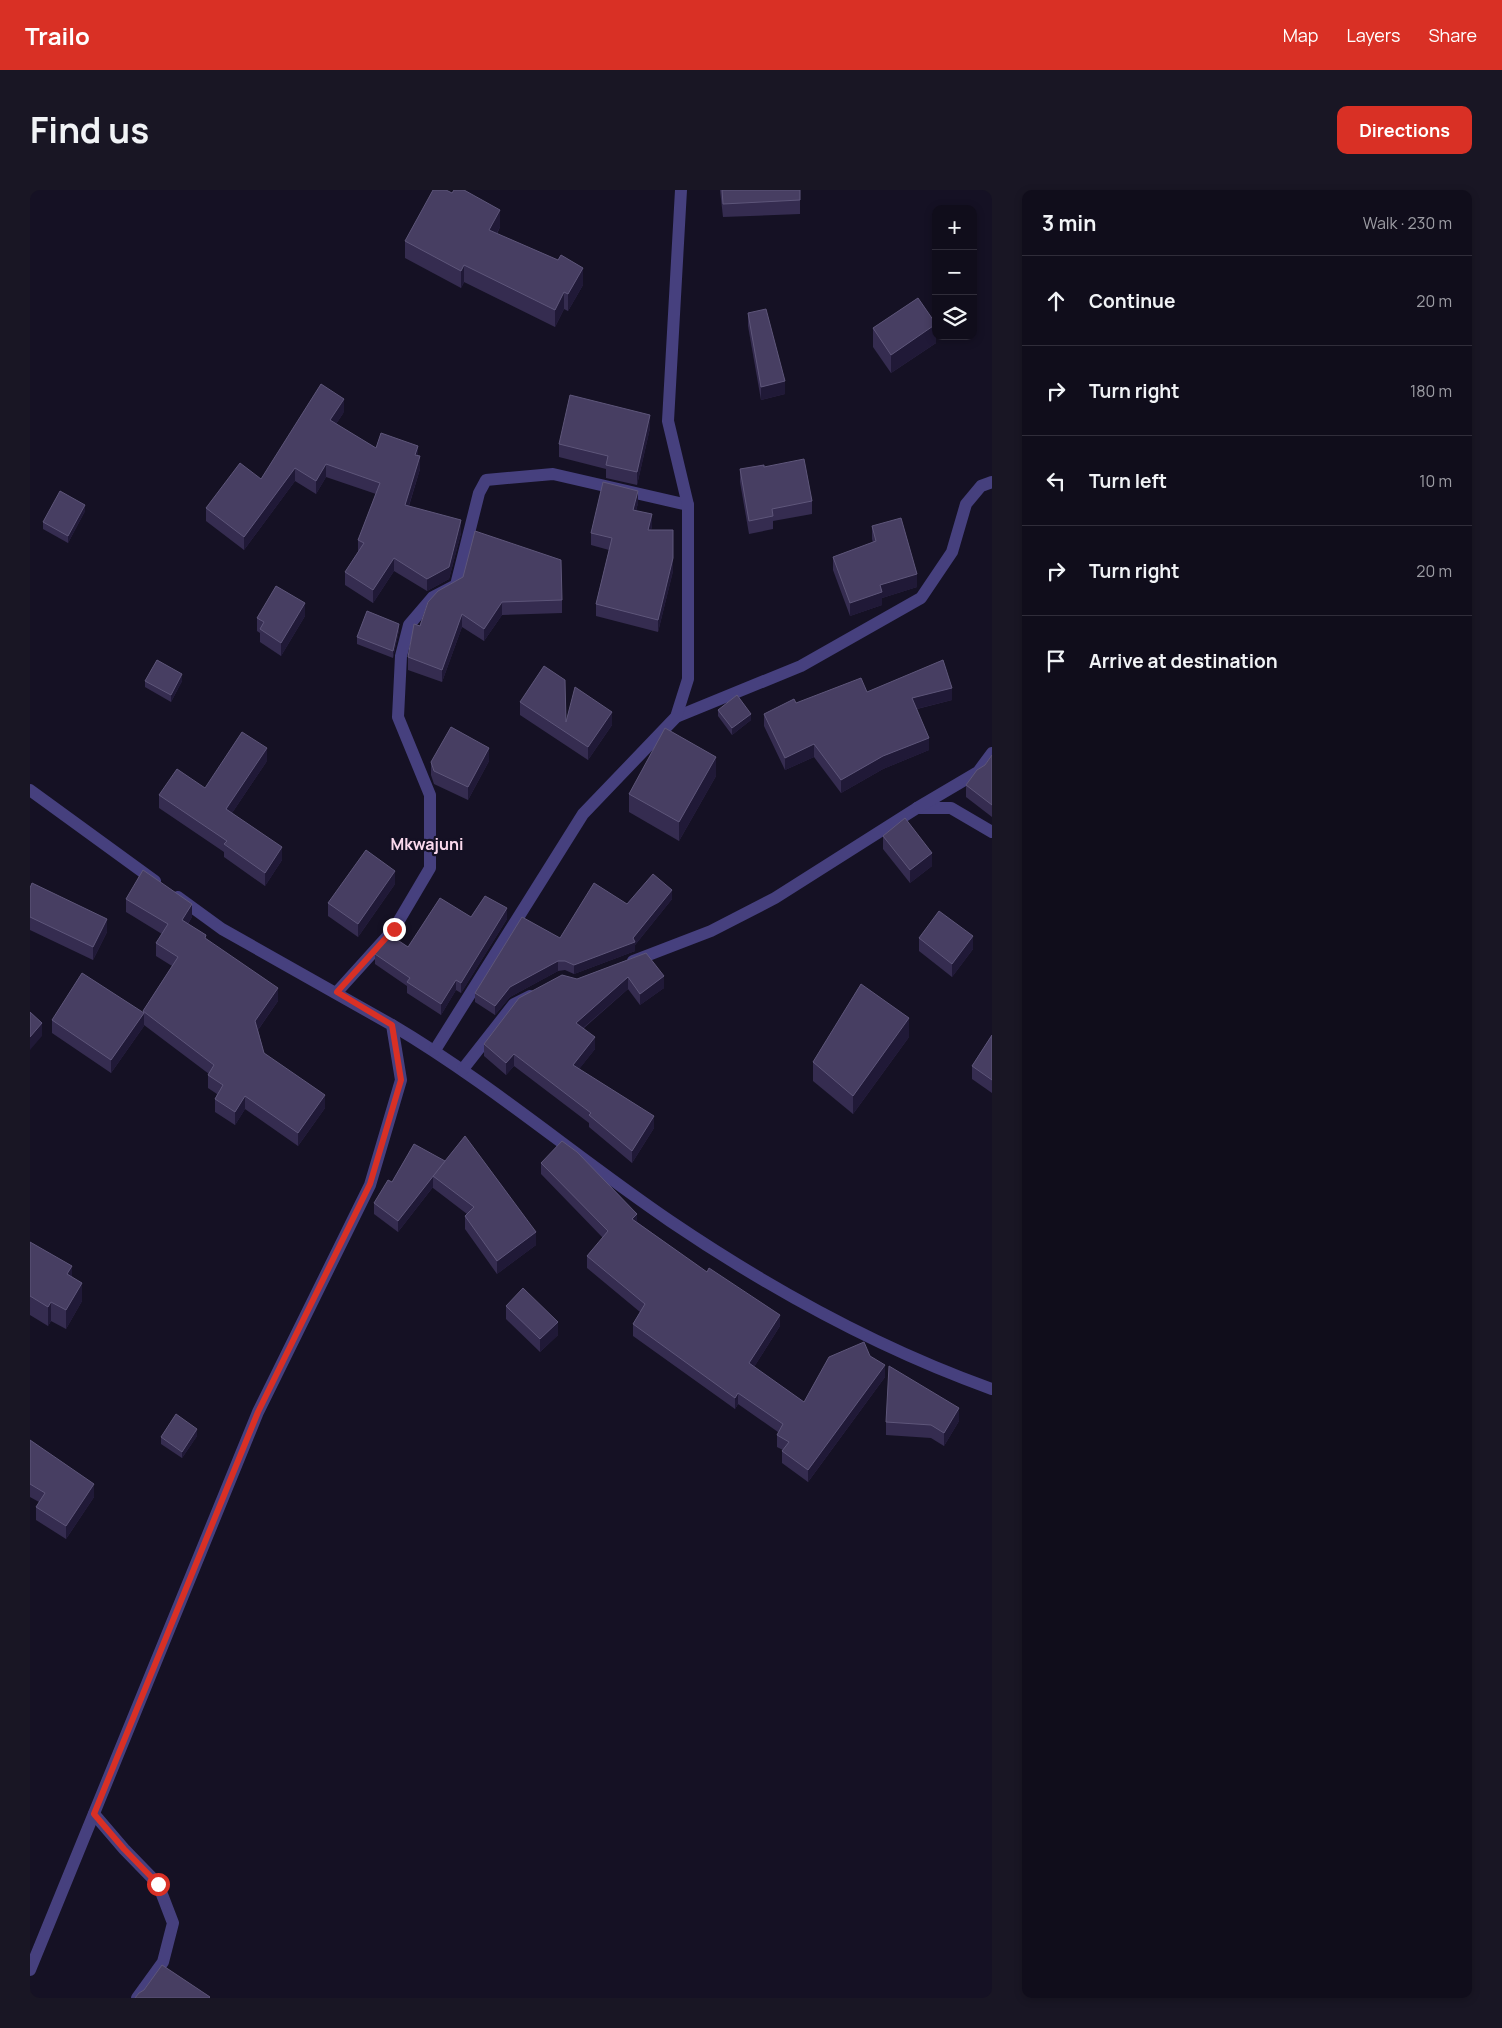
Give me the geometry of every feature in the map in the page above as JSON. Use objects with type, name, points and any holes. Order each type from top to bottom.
[{"type":"street","points":[[676,717],[688,679],[688,504],[668,421],[681,190]]},
{"type":"street","points":[[337,992],[394,929],[430,868],[430,794],[398,717],[401,656],[408,624],[433,597],[456,585],[479,493],[486,480],[553,474],[688,504]]},
{"type":"street","points":[[435,1050],[583,814],[676,717],[801,666],[921,598],[952,552],[966,504],[981,486],[992,482]]},
{"type":"street","points":[[620,966],[711,931],[767,902],[978,772],[992,753]]},
{"type":"street","points":[[30,790],[222,929],[337,992],[435,1050],[669,1220],[762,1281],[960,1378],[992,1389]]},
{"type":"street","points":[[917,808],[951,808],[992,832]]},
{"type":"street","points":[[463,1069],[514,1004],[538,991]]},
{"type":"street","points":[[30,1970],[258,1412],[370,1184],[401,1080],[392,1025]]},
{"type":"street","points":[[94,1814],[158,1884],[173,1923],[163,1962],[137,1998]]},
{"type":"building","points":[[433,190],[446,190],[452,193],[454,190],[464,190],[500,210],[489,230],[558,260],[561,255],[583,268],[568,294],[564,292],[555,310],[464,265],[461,271],[405,241]]},
{"type":"building","points":[[722,190],[800,190],[800,200],[723,204]]},
{"type":"building","points":[[918,298],[932,318],[932,327],[891,355],[873,328]]},
{"type":"building","points":[[766,309],[785,381],[761,387],[748,313]]},
{"type":"building","points":[[321,384],[344,399],[330,420],[376,448],[381,433],[418,446],[415,455],[420,456],[405,505],[461,520],[449,567],[427,579],[394,558],[373,590],[345,572],[364,543],[358,540],[380,483],[326,464],[316,481],[295,468],[244,537],[206,508],[240,463],[261,479]]},
{"type":"building","points":[[570,395],[650,415],[637,472],[606,465],[608,456],[559,444]]},
{"type":"building","points":[[804,459],[812,501],[772,509],[773,516],[749,521],[740,469],[764,465],[764,467]]},
{"type":"building","points":[[603,482],[638,491],[633,510],[652,514],[648,530],[673,530],[673,558],[658,620],[596,604],[612,538],[591,533]]},
{"type":"building","points":[[60,491],[85,505],[68,536],[43,522]]},
{"type":"building","points":[[901,518],[917,574],[880,585],[882,592],[850,603],[833,557],[876,541],[872,526]]},
{"type":"building","points":[[475,531],[561,560],[562,600],[502,602],[484,629],[462,614],[442,670],[408,657],[414,624],[420,626],[428,602],[438,591],[463,577]]},
{"type":"building","points":[[276,586],[305,603],[281,643],[260,629],[264,622],[257,618]]},
{"type":"building","points":[[367,611],[399,624],[393,651],[357,637]]},
{"type":"building","points":[[157,660],[182,674],[171,695],[145,681]]},
{"type":"building","points":[[943,660],[952,688],[912,698],[929,738],[883,756],[841,780],[814,744],[785,758],[764,714],[794,699],[796,703],[861,678],[867,692]]},
{"type":"building","points":[[544,666],[565,680],[566,722],[575,687],[612,712],[588,747],[520,702]]},
{"type":"building","points":[[737,695],[751,714],[732,728],[718,710]]},
{"type":"building","points":[[451,727],[489,748],[468,787],[434,771],[431,762]]},
{"type":"building","points":[[665,728],[716,757],[679,822],[629,794]]},
{"type":"building","points":[[242,732],[267,748],[226,809],[282,847],[265,873],[224,844],[227,841],[159,795],[177,769],[205,788]]},
{"type":"building","points":[[992,755],[992,805],[966,785],[977,770],[985,765]]},
{"type":"building","points":[[905,818],[932,853],[910,870],[883,836]]},
{"type":"building","points":[[366,850],[395,871],[358,924],[328,903]]},
{"type":"building","points":[[143,870],[192,904],[182,920],[206,935],[205,938],[278,988],[255,1021],[264,1053],[325,1095],[298,1133],[245,1096],[235,1112],[215,1099],[223,1085],[208,1075],[214,1065],[143,1011],[178,957],[156,943],[168,924],[126,899]]},
{"type":"building","points":[[653,874],[672,890],[633,938],[635,942],[574,965],[565,961],[558,961],[510,987],[495,1006],[475,993],[522,917],[560,938],[594,883],[627,904]]},
{"type":"building","points":[[32,883],[107,919],[93,947],[30,917],[30,888]]},
{"type":"building","points":[[485,896],[507,908],[461,983],[456,980],[441,1004],[407,982],[410,978],[375,954],[390,935],[408,947],[440,898],[471,917]]},
{"type":"building","points":[[939,911],[973,936],[952,964],[919,938]]},
{"type":"building","points":[[646,953],[664,976],[640,994],[628,977],[576,1023],[595,1037],[573,1065],[654,1116],[632,1151],[589,1115],[591,1113],[514,1054],[506,1063],[484,1044],[519,998],[562,975],[577,979]]},
{"type":"building","points":[[82,973],[144,1013],[111,1060],[52,1020]]},
{"type":"building","points":[[861,984],[909,1018],[853,1096],[813,1062]]},
{"type":"building","points":[[30,1012],[42,1023],[30,1037]]},
{"type":"building","points":[[992,1035],[992,1080],[972,1066]]},
{"type":"building","points":[[465,1136],[536,1232],[497,1261],[465,1216],[474,1207],[433,1176]]},
{"type":"building","points":[[562,1141],[577,1152],[637,1214],[632,1219],[707,1272],[709,1268],[780,1315],[749,1363],[804,1402],[829,1357],[864,1342],[870,1356],[885,1365],[808,1470],[782,1451],[789,1442],[777,1435],[783,1424],[738,1393],[735,1398],[633,1324],[645,1304],[587,1256],[608,1231],[541,1163]]},
{"type":"building","points":[[414,1144],[445,1161],[398,1221],[374,1203],[388,1180],[392,1182]]},
{"type":"building","points":[[30,1242],[72,1266],[67,1274],[82,1283],[66,1310],[51,1302],[48,1307],[30,1296]]},
{"type":"building","points":[[523,1288],[558,1322],[540,1339],[506,1306]]},
{"type":"building","points":[[889,1366],[959,1408],[944,1433],[931,1425],[886,1422]]},
{"type":"building","points":[[176,1414],[197,1429],[182,1452],[161,1437]]},
{"type":"building","points":[[30,1440],[94,1484],[66,1526],[36,1507],[45,1493],[30,1484]]},
{"type":"building","points":[[162,1965],[210,1997],[135,1998],[144,1990]]},
{"type":"district","name":"Mkwajuni","points":[[427,844]]},
{"type":"route","points":[[158,1884],[94,1814],[258,1412],[370,1184],[401,1080],[392,1025],[337,992],[394,929]]}]
